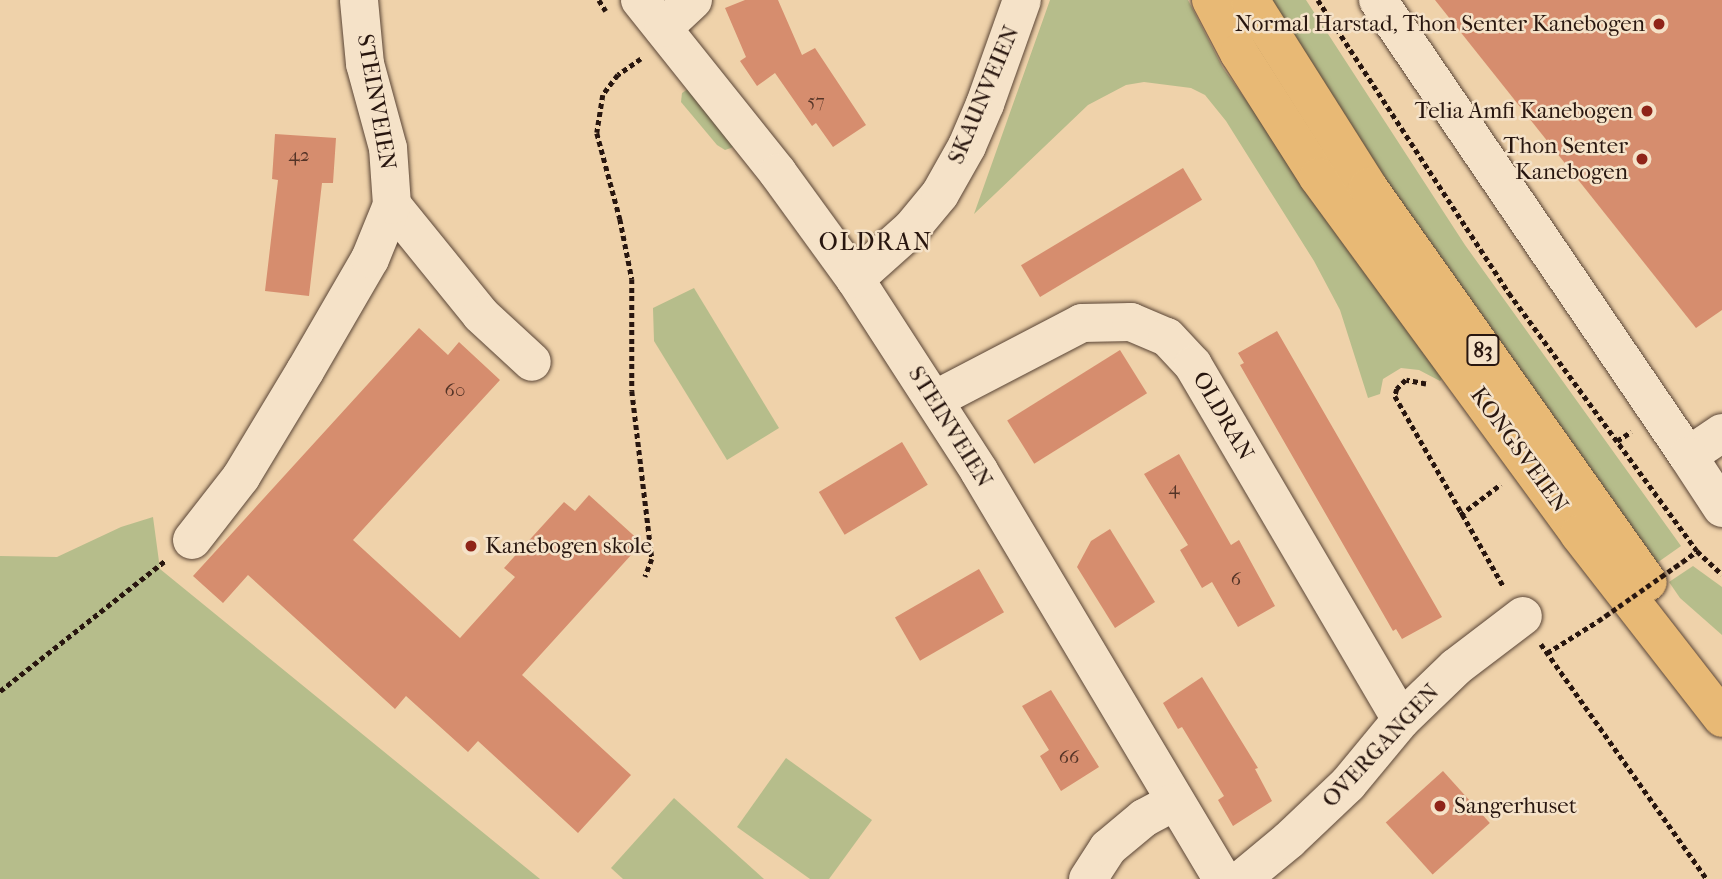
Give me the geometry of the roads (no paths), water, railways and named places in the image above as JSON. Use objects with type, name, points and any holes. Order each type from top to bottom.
[{"type":"highway","name":"KONGSVEIEN","points":[[1210,0],[1239,53],[1318,177],[1579,534],[1722,718]]},
{"type":"highway","name":"KONGSVEIEN","points":[[1250,0],[1368,187],[1645,577],[1722,695]]},
{"type":"street","name":"STEINVEIEN","points":[[359,0],[365,64],[388,148],[393,205]]},
{"type":"street","points":[[649,28],[693,0]]},
{"type":"street","name":"SKAUNVEIEN","points":[[855,279],[911,229],[940,194],[967,146],[985,104],[1021,0]]},
{"type":"street","points":[[1378,0],[1722,508]]},
{"type":"street","name":"STEINVEIEN","points":[[649,28],[778,173],[855,279],[934,400],[1222,879]]},
{"type":"street","points":[[192,540],[241,477],[298,383],[370,258],[393,205],[481,315],[532,362]]},
{"type":"street","name":"OLDRAN","points":[[934,400],[1082,323],[1131,322],[1167,337],[1194,365],[1401,720]]},
{"type":"street","points":[[1688,456],[1722,433]]},
{"type":"street","name":"OVERGANGEN","points":[[1242,879],[1289,840],[1348,784],[1401,720],[1456,667],[1522,616]]},
{"type":"street","points":[[1088,879],[1108,848],[1144,818],[1174,802]]},
{"type":"place","name":"Normal Harstad, Thon Senter Kanebogen","points":[[1659,24]]},
{"type":"place","name":"Telia Amfi Kanebogen","points":[[1647,111]]},
{"type":"place","name":"Thon Senter Kanebogen","points":[[1642,159]]},
{"type":"place","name":"Kanebogen skole","points":[[471,546]]},
{"type":"place","name":"Sangerhuset","points":[[1440,806]]},
{"type":"district","name":"OLDRAN","points":[[876,243]]}]
